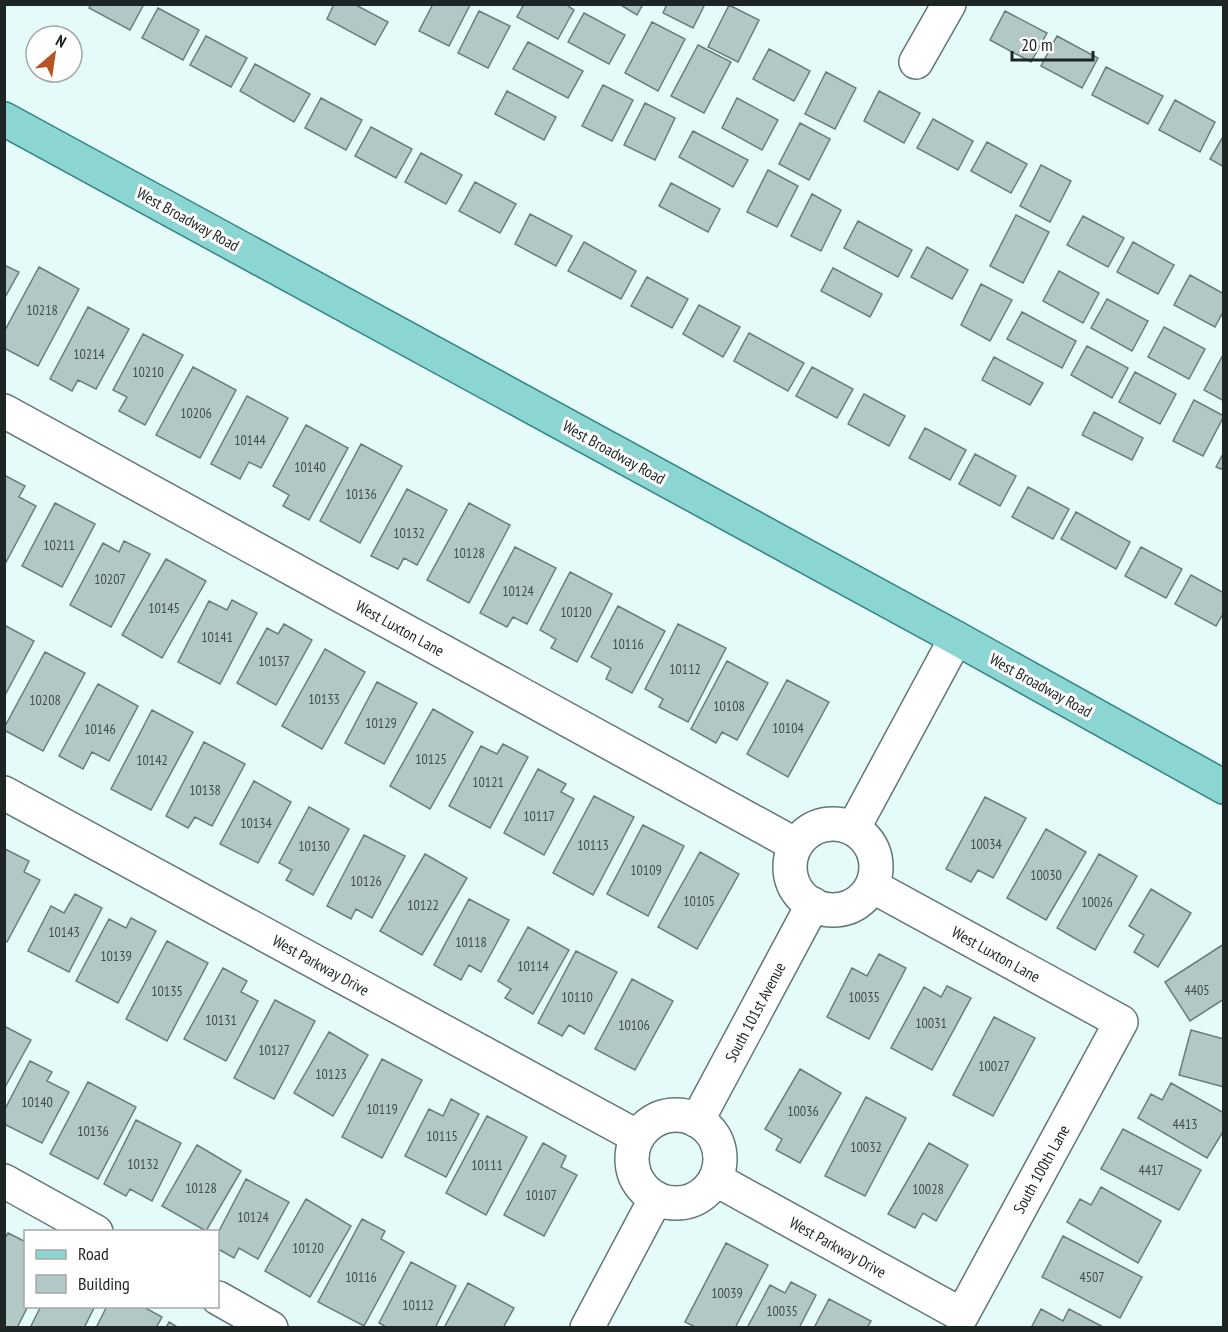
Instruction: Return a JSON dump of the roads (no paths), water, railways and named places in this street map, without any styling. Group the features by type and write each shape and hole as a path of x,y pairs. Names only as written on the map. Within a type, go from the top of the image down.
{"main road":[{"name":"West Broadway Road","path":"4,119 956,638 1224,787"}],"street":[{"path":"916,62 950,4"},
{"name":"West Luxton Lane","path":"4,411 796,845"},
{"path":"853,829 956,638"},
{"name":"West Parkway Drive","path":"4,793 638,1137"},
{"path":"832,824 853,829 864,837 874,854 876,873 872,886 863,897 846,907 826,909 813,904 804,898 792,878 790,867 796,845 803,837 821,825 832,824"},
{"name":"West Luxton Lane","path":"872,886 1121,1022"},
{"name":"South 101st Avenue","path":"697,1121 813,904"},
{"name":"South 100th Lane","path":"962,1315 1121,1022"},
{"path":"669,1115 682,1115 697,1121 706,1127 715,1138 720,1165 715,1179 707,1190 681,1203 666,1202 656,1198 642,1188 635,1175 632,1162 633,1149 638,1137 646,1126 669,1115"},
{"name":"West Parkway Drive","path":"715,1179 962,1315"},
{"path":"4,1181 92,1230"},
{"path":"587,1328 656,1198"},
{"path":"219,1299 271,1328"}]}
